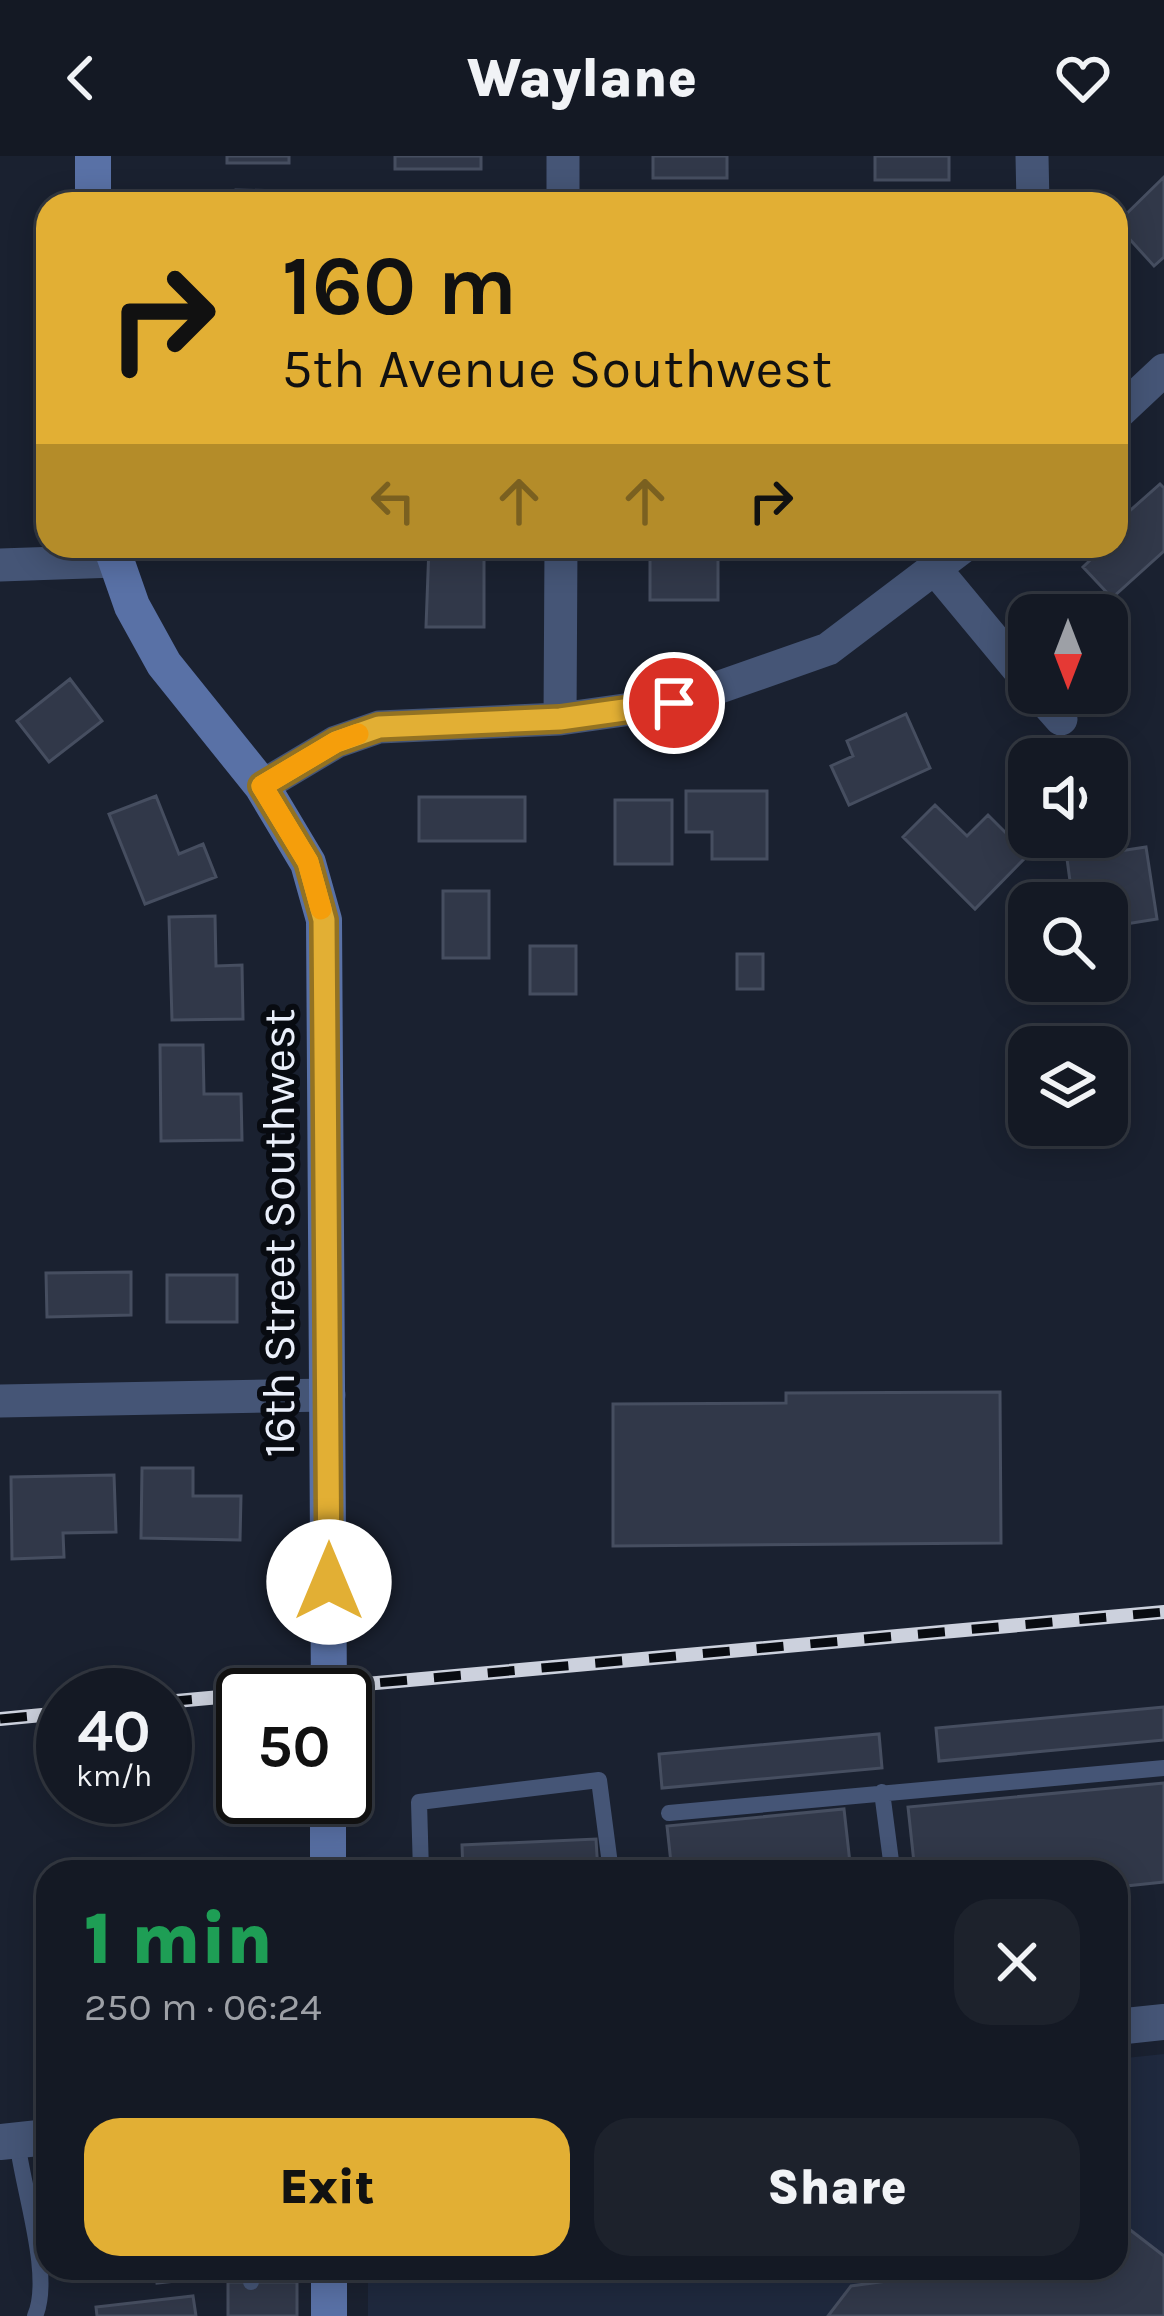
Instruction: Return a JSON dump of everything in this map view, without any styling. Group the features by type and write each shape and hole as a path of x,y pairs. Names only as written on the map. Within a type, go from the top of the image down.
{"main road":[{"path":"93,156 93,192"},
{"name":"16th Street Southwest","path":"116,558 132,606 164,664 262,786 308,862 324,920 328,1668"},
{"path":"328,1824 328,1860"},
{"path":"329,2280 329,2316"}],"street":[{"path":"562,192 563,156"},
{"path":"1032,156 1033,192"},
{"path":"1128,404 1164,370"},
{"path":"0,566 70,558"},
{"path":"560,719 561,558"},
{"path":"262,786 336,742 379,727 560,719 674,703 829,649 950,558"},
{"path":"936,570 1008,657"},
{"path":"1056,714 1060,719"},
{"path":"0,1401 329,1395"},
{"path":"1128,2026 1164,2022"}],"lane":[{"path":"669,1813 1164,1768"},
{"path":"421,1860 419,1802 599,1780 609,1860"},
{"path":"882,1792 891,1860"},
{"path":"22,2140 36,2215"},
{"path":"35,2316 42,2301 42,2280"}],"shaded area":[{"path":"1164,2054 1164,2316 368,2316 368,2280 1128,2280 1128,2058"}],"building":[{"path":"227,156 289,156 289,163 227,163"},
{"path":"395,156 481,156 481,169 395,169"},
{"path":"653,156 727,156 727,178 653,178"},
{"path":"875,156 949,156 949,180 875,180"},
{"path":"1164,177 1164,257 1154,266 1128,237 1128,212"},
{"path":"1160,484 1164,488 1164,551 1116,594 1108,594 1083,567 1092,558 1128,558 1128,512"},
{"path":"429,558 484,558 484,627 426,627"},
{"path":"650,558 718,558 718,600 650,600"},
{"path":"70,679 102,721 49,762 17,721"},
{"path":"906,714 930,768 849,805 831,766 853,756 847,741"},
{"path":"686,791 767,791 767,859 712,859 712,832 686,832"},
{"path":"156,796 179,854 203,844 216,877 145,904 109,814"},
{"path":"419,797 525,797 525,841 419,841"},
{"path":"615,800 672,800 672,864 615,864"},
{"path":"935,805 967,836 988,815 1008,835 1008,858 1025,858 975,909 903,837"},
{"path":"1146,847 1157,919 1128,924 1128,882 1070,882 1067,859 1128,858 1128,850"},
{"path":"443,891 489,891 489,958 443,958"},
{"path":"215,916 216,966 242,965 243,1019 172,1020 169,917"},
{"path":"530,946 576,946 576,994 530,994"},
{"path":"737,954 763,954 763,989 737,989"},
{"path":"160,1045 203,1045 204,1094 241,1094 242,1140 161,1141"},
{"path":"131,1272 131,1315 47,1317 46,1273"},
{"path":"167,1275 237,1275 237,1322 167,1322"},
{"path":"1000,1392 1001,1543 613,1546 613,1404 786,1403 786,1393"},
{"path":"142,1468 193,1468 193,1496 241,1496 240,1540 141,1538"},
{"path":"114,1475 116,1532 63,1533 64,1557 12,1559 11,1477"},
{"path":"1164,1707 1164,1740 939,1761 936,1728"},
{"path":"879,1734 882,1768 662,1788 659,1754"},
{"path":"1164,1783 1164,1882 1128,1886 1128,1860 914,1860 908,1807"},
{"path":"844,1809 850,1860 671,1860 667,1826"},
{"path":"596,1839 597,1860 463,1860 462,1845"},
{"path":"1128,2228 1164,2256 1164,2316 828,2316 851,2286 894,2280 1128,2280"},
{"path":"228,2282 297,2282 297,2316 228,2316"},
{"path":"193,2296 196,2316 97,2316 96,2307"}],"railway":[{"path":"192,1700 1164,1612"},
{"path":"0,1719 36,1716"}],"slow traffic":[{"path":"321,909 308,862 262,786 358,734"}],"route":[{"path":"329,1582 324,920 308,862 262,786 336,742 379,727 560,719 674,703"}]}
